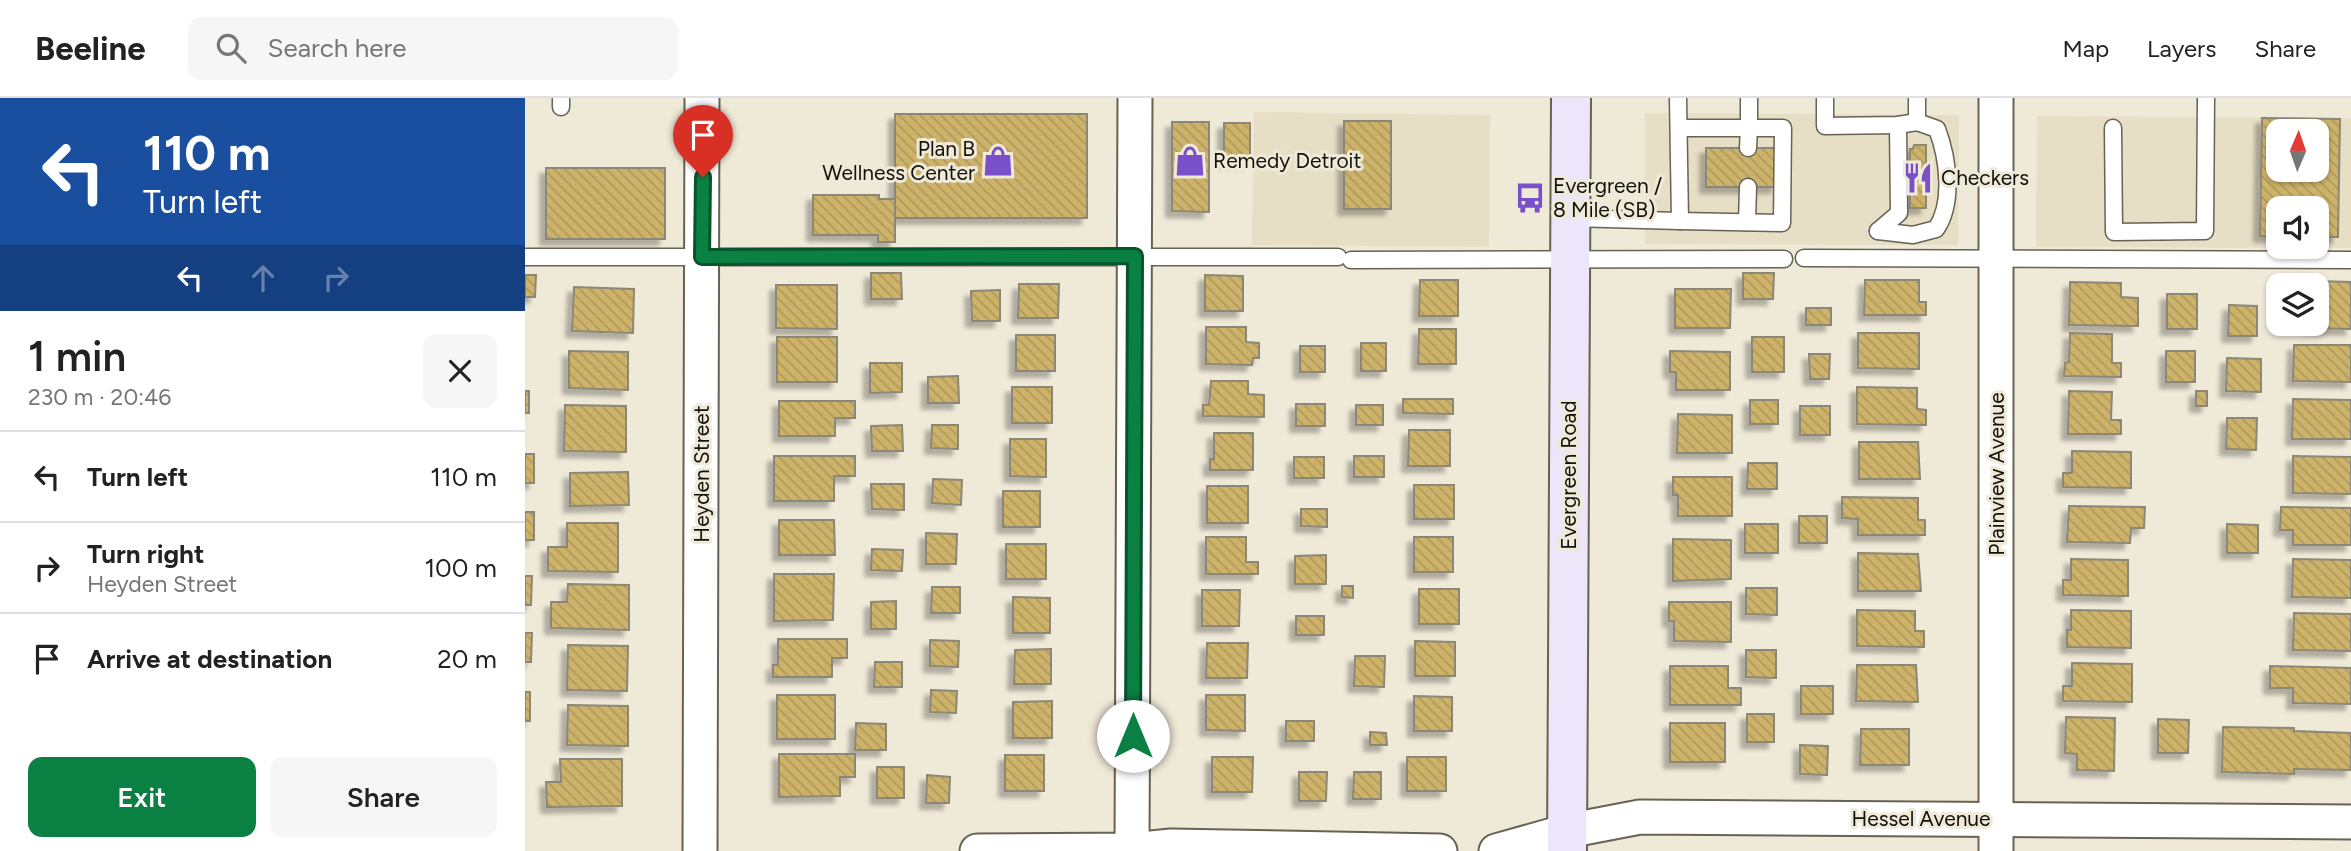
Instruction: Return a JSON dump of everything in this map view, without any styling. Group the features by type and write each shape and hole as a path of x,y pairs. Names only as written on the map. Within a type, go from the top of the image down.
{"street":[{"name":"Heyden Street","path":"700,851 702,98"},
{"path":"1132,851 1135,98"},
{"name":"Evergreen Road","path":"1567,841 1571,98"},
{"name":"Plainview Avenue","path":"1996,98 1996,835"},
{"name":"Hessel Avenue","path":"1496,851 1567,841 1640,817 1996,835 2351,822"},
{"path":"977,851 1132,851 1171,846 1440,851"}],"lane":[{"path":"1678,98 1680,221"},
{"path":"1748,148 1749,98"},
{"path":"1825,98 1825,126 1898,125 1917,122 1937,129 1944,148 1947,194 1944,218 1936,229 1913,235 1878,231 1899,213 1898,125"},
{"path":"1917,98 1917,122"},
{"path":"2113,128 2114,232 2205,231 2206,98"},
{"path":"1570,218 1782,223 1783,128 1679,128"},
{"path":"1747,222 1748,187"},
{"path":"525,257 1784,259"},
{"path":"1804,258 2351,260"}],"shaded area":[{"path":"1254,112 1490,115 1489,247 1252,245"},
{"path":"1645,113 1959,115 1958,245 1645,244"},
{"path":"2037,116 2351,118 2351,248 2329,248 2329,196 2266,196 2266,248 2036,247"}],"building":[{"path":"895,114 1087,114 1087,218 895,218"},
{"path":"2262,118 2340,119 2338,237 2329,237 2329,196 2266,196 2266,236 2260,236"},
{"path":"1344,121 1391,121 1391,209 1344,209"},
{"path":"1172,122 1209,122 1209,212 1172,211"},
{"path":"1224,123 1250,123 1250,162 1224,162"},
{"name":"Checkers","path":"1914,145 1926,145 1926,208 1910,208 1910,149 1913,149"},
{"path":"1706,148 1777,148 1777,187 1706,187"},
{"path":"546,168 665,168 665,239 546,239"},
{"path":"813,195 879,195 879,199 895,199 895,242 878,242 878,235 813,235"},
{"path":"871,273 901,273 902,299 871,299"},
{"path":"1743,273 1774,273 1773,299 1743,299"},
{"path":"525,275 536,275 535,297 525,297"},
{"path":"1205,275 1243,276 1243,311 1205,311"},
{"path":"1420,280 1458,280 1458,316 1419,316"},
{"path":"1865,280 1919,280 1919,302 1926,302 1926,315 1864,315"},
{"path":"2329,281 2351,282 2351,329 2329,328"},
{"path":"2070,282 2121,283 2121,297 2138,298 2138,326 2069,325"},
{"path":"1019,284 1059,284 1058,318 1018,318"},
{"path":"776,285 837,285 837,329 776,328"},
{"path":"574,287 634,289 633,333 572,331"},
{"path":"1675,289 1731,289 1730,328 1675,328"},
{"path":"1000,290 1000,321 972,321 971,291"},
{"path":"2167,294 2197,294 2197,329 2167,329"},
{"path":"2229,305 2257,306 2257,336 2228,336"},
{"path":"1806,308 1831,308 1831,325 1806,325"},
{"path":"1206,327 1246,327 1246,342 1259,343 1259,358 1253,358 1252,365 1206,364"},
{"path":"1419,329 1456,329 1456,364 1418,364"},
{"path":"1858,333 1919,333 1919,369 1858,368"},
{"path":"2070,333 2112,334 2112,363 2121,363 2121,377 2064,376 2065,363 2069,362"},
{"path":"1016,335 1055,335 1055,371 1016,371"},
{"path":"777,337 837,337 837,382 777,382"},
{"path":"1752,337 1784,337 1784,372 1752,372"},
{"path":"1361,343 1386,343 1386,371 1361,371"},
{"path":"2294,345 2351,345 2351,382 2293,381"},
{"path":"1300,346 1325,346 1325,372 1300,372"},
{"path":"569,351 628,352 628,390 569,388"},
{"path":"1670,351 1730,352 1730,390 1676,390 1676,372 1670,372"},
{"path":"2166,351 2195,351 2195,382 2166,382"},
{"path":"1809,354 1830,354 1829,379 1810,379"},
{"path":"2227,358 2261,359 2261,392 2226,391"},
{"path":"870,363 902,363 902,392 870,393"},
{"path":"958,376 959,403 928,403 928,377"},
{"path":"1211,381 1248,381 1248,394 1264,395 1264,417 1203,416 1203,405 1209,405"},
{"path":"1012,387 1052,387 1052,423 1012,423"},
{"path":"1857,387 1917,388 1917,409 1926,410 1926,425 1857,424"},
{"path":"525,391 529,391 529,413 525,413"},
{"path":"2069,391 2112,392 2111,420 2121,420 2121,434 2068,434"},
{"path":"2196,391 2207,391 2207,406 2196,406"},
{"path":"1403,399 1453,399 1453,414 1403,413"},
{"path":"2293,399 2351,400 2351,439 2292,439"},
{"path":"1750,400 1778,400 1778,424 1750,424"},
{"path":"779,401 855,401 855,418 835,418 835,436 779,436"},
{"path":"1296,404 1325,404 1325,426 1296,426"},
{"path":"565,405 626,406 626,452 564,451"},
{"path":"1356,405 1383,405 1383,425 1356,425"},
{"path":"1800,406 1830,406 1830,435 1800,435"},
{"path":"1678,414 1732,415 1732,453 1677,453"},
{"path":"2227,418 2257,418 2256,450 2226,449"},
{"path":"902,425 903,451 872,451 871,426"},
{"path":"932,425 958,425 958,449 931,448"},
{"path":"1409,430 1450,430 1450,466 1408,466"},
{"path":"1214,433 1253,433 1253,470 1210,470 1210,459 1214,459"},
{"path":"1010,439 1046,439 1046,477 1010,476"},
{"path":"1859,442 1918,442 1920,479 1859,479"},
{"path":"2072,451 2131,452 2131,488 2063,487 2063,473 2072,473"},
{"path":"525,454 534,454 534,483 525,483"},
{"path":"774,456 855,456 855,476 834,476 834,501 774,501"},
{"path":"1354,456 1384,456 1384,477 1354,477"},
{"path":"2293,456 2351,457 2351,494 2293,493"},
{"path":"1294,457 1324,457 1324,478 1294,478"},
{"path":"1748,463 1777,463 1777,489 1747,489"},
{"path":"628,472 629,505 570,506 570,473"},
{"path":"1673,477 1732,477 1732,516 1678,516 1678,495 1673,495"},
{"path":"933,479 962,480 961,505 932,503"},
{"path":"871,484 904,484 904,510 872,509"},
{"path":"1414,485 1454,485 1454,519 1414,519"},
{"path":"1207,486 1248,486 1248,523 1207,523"},
{"path":"1003,491 1040,491 1040,527 1003,527"},
{"path":"1842,497 1918,498 1918,520 1925,520 1925,535 1858,535 1858,519 1842,518"},
{"path":"2069,506 2145,507 2144,528 2131,528 2130,543 2067,542"},
{"path":"2281,507 2351,508 2351,545 2293,545 2293,530 2280,530"},
{"path":"1301,509 1327,509 1327,527 1301,526"},
{"path":"525,512 534,512 534,540 525,540"},
{"path":"1799,516 1827,516 1827,543 1799,543"},
{"path":"779,520 834,520 835,555 779,555"},
{"path":"567,523 618,523 618,572 548,571 548,547 567,547"},
{"path":"1745,524 1778,524 1778,553 1745,553"},
{"path":"2227,524 2258,525 2258,553 2227,553"},
{"path":"926,533 957,534 956,564 926,564"},
{"path":"1206,537 1246,537 1246,562 1258,562 1258,574 1206,574"},
{"path":"1414,537 1453,537 1453,572 1414,572"},
{"path":"1673,539 1731,540 1731,579 1673,581"},
{"path":"1006,544 1046,544 1046,579 1006,579"},
{"path":"872,549 903,550 902,571 871,570"},
{"path":"1858,553 1918,554 1921,591 1858,591"},
{"path":"1326,555 1326,584 1295,584 1295,556"},
{"path":"2071,559 2128,560 2128,596 2063,595 2063,580 2071,580"},
{"path":"2293,559 2351,560 2351,598 2292,597"},
{"path":"774,574 834,574 833,620 774,621"},
{"path":"525,576 532,576 531,605 525,605"},
{"path":"568,584 629,585 629,630 551,628 551,602 567,602"},
{"path":"1342,586 1353,586 1353,598 1342,597"},
{"path":"932,587 960,587 960,613 931,613"},
{"path":"1746,588 1777,588 1777,615 1746,614"},
{"path":"1419,589 1459,589 1459,624 1419,624"},
{"path":"1202,590 1240,590 1239,626 1202,626"},
{"path":"1013,597 1050,598 1050,633 1013,633"},
{"path":"896,601 896,629 871,629 871,602"},
{"path":"1669,602 1731,602 1731,642 1674,641 1674,621 1669,621"},
{"path":"1857,610 1915,611 1915,631 1924,631 1924,647 1857,646"},
{"path":"2071,610 2131,611 2131,648 2067,647 2067,630 2071,630"},
{"path":"2294,613 2351,614 2351,651 2293,650"},
{"path":"1296,616 1324,616 1324,635 1296,635"},
{"path":"525,633 532,633 531,662 525,662"},
{"path":"778,639 847,639 847,658 832,658 832,677 773,677 773,665 778,665"},
{"path":"930,640 959,641 958,667 930,666"},
{"path":"1415,641 1455,642 1455,676 1415,676"},
{"path":"1207,643 1248,643 1247,678 1206,678"},
{"path":"568,645 628,646 627,691 567,690"},
{"path":"1051,649 1051,684 1014,684 1015,650"},
{"path":"1746,650 1776,650 1776,678 1746,677"},
{"path":"1355,656 1385,656 1384,687 1354,686"},
{"path":"875,662 902,662 902,687 874,687"},
{"path":"2072,663 2132,664 2132,702 2063,701 2063,686 2072,686"},
{"path":"1857,665 1916,665 1918,702 1856,701"},
{"path":"1670,666 1728,666 1728,688 1741,688 1741,705 1670,705"},
{"path":"2270,666 2351,668 2351,704 2293,703 2293,688 2270,688"},
{"path":"1801,686 1833,686 1833,714 1801,714"},
{"path":"931,690 957,691 956,713 930,712"},
{"path":"525,692 530,692 530,721 525,721"},
{"path":"777,695 835,695 835,739 777,739"},
{"path":"1206,695 1245,695 1245,731 1206,730"},
{"path":"1414,696 1452,697 1452,731 1414,731"},
{"path":"1052,701 1052,738 1013,738 1013,702"},
{"path":"568,705 628,706 628,746 567,745"},
{"path":"1747,714 1774,714 1774,742 1747,742"},
{"path":"2066,717 2115,718 2114,771 2077,770 2077,754 2065,753"},
{"path":"2158,719 2189,720 2188,753 2158,753"},
{"path":"1286,721 1314,721 1314,741 1286,741"},
{"path":"856,723 886,724 886,750 855,750"},
{"path":"1670,723 1725,723 1725,762 1670,762"},
{"path":"2223,727 2294,728 2294,731 2351,733 2351,770 2294,769 2294,774 2222,772"},
{"path":"1861,729 1909,729 1909,765 1860,765"},
{"path":"1370,732 1386,733 1387,745 1370,745"},
{"path":"1800,745 1828,746 1827,775 1800,774"},
{"path":"779,754 855,754 855,777 840,777 840,796 779,797"},
{"path":"1005,755 1044,755 1044,791 1005,791"},
{"path":"1212,757 1253,757 1252,792 1212,792"},
{"path":"1407,757 1446,757 1446,791 1407,791"},
{"path":"560,759 622,759 622,806 547,807 546,782 561,782"},
{"path":"877,767 904,767 904,798 877,798"},
{"path":"1299,772 1327,772 1326,801 1299,801"},
{"path":"1354,772 1381,772 1381,799 1353,799"},
{"path":"927,775 950,777 949,803 926,803"}],"place":[{"name":"Plan B Wellness Center","path":"998,161"},
{"name":"Remedy Detroit","path":"1190,161"},
{"name":"Checkers","path":"1918,178"},
{"name":"Evergreen / 8 Mile (SB)","path":"1530,198"}],"route":[{"path":"703,177 702,257 1135,256 1133,736"}]}
